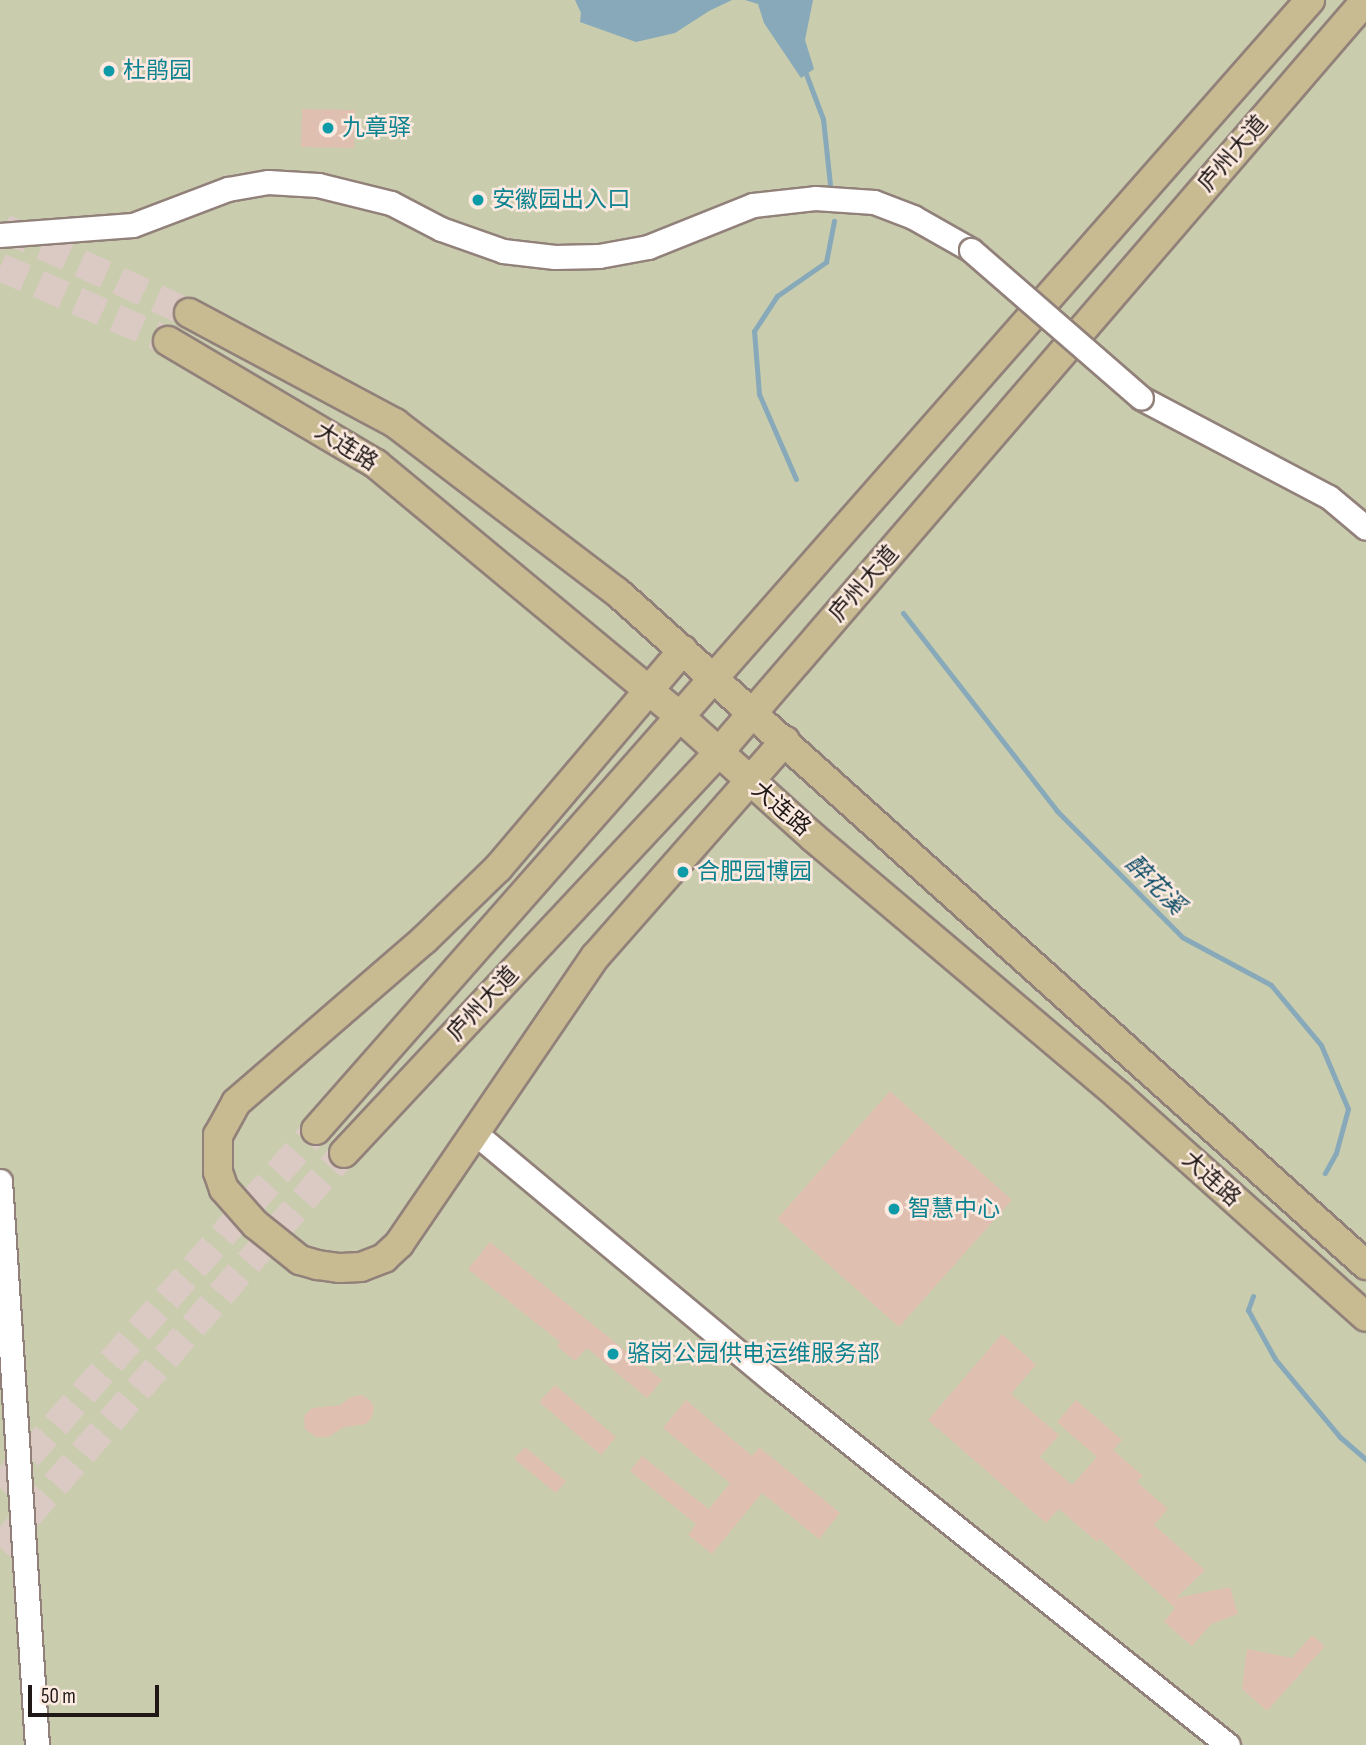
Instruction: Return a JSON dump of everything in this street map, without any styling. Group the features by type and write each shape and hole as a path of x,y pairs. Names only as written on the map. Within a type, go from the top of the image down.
{"main road":[{"name":"庐州大道","path":"316,1130 680,716 716,679 1310,0"},
{"name":"庐州大道","path":"344,1153 719,752 1366,0"},
{"name":"大连路","path":"189,313 395,423 617,592 1366,1265"},
{"name":"大连路","path":"168,341 376,464 680,716 748,781 1119,1096 1366,1317"},
{"path":"682,650 498,868 425,939 236,1104 218,1135 218,1171 224,1189 254,1224 300,1260 340,1269 361,1266 384,1258 399,1244 595,957 785,741"}],"street":[{"path":"0,235 133,225 228,189 268,182 318,186 391,203 441,229 503,251 555,257 599,256 648,247 753,205 815,198 874,202 913,218 971,250 1141,398 1329,497 1366,528"},
{"path":"475,1133 774,1382 1228,1745"},
{"path":"0,1181 37,1745"}],"green space":[{"name":"合肥园博园","path":"0,0 1366,0 1366,1745 0,1745"}],"water":[{"path":"575,0 732,0 675,33 636,42 580,22 581,13"},
{"path":"745,0 813,0 805,40 814,69 801,78 764,23 758,4"}],"building":[{"name":"九章驿","path":"302,109 355,110 354,148 301,147"},
{"name":"智慧中心","path":"890,1091 1012,1200 899,1327 777,1219"},
{"path":"490,1242 662,1380 647,1398 587,1348 575,1361 557,1346 560,1342 468,1269"},
{"path":"1002,1334 1036,1365 1011,1394 1059,1435 1040,1457 1072,1485 1097,1457 1057,1422 1076,1400 1122,1440 1113,1450 1143,1476 1137,1482 1168,1509 1154,1525 1205,1570 1176,1598 1230,1587 1238,1614 1211,1624 1192,1646 1164,1622 1175,1608 1100,1539 1097,1542 1059,1509 1046,1523 928,1420"},
{"path":"555,1385 616,1437 601,1455 539,1402"},
{"path":"362,1395 370,1400 374,1407 372,1417 366,1424 344,1427 328,1437 316,1437 305,1429 304,1416 312,1408 340,1405 351,1397"},
{"path":"686,1400 752,1456 759,1447 840,1513 819,1539 762,1493 712,1554 688,1535 696,1524 630,1471 642,1456 709,1509 730,1483 663,1428"},
{"path":"525,1447 566,1481 556,1493 514,1459"},
{"path":"1312,1635 1325,1646 1267,1711 1242,1689 1247,1649 1292,1658"}],"waterway":[{"path":"806,74 823,119 830,185"},
{"name":"醉花溪","path":"796,479 759,394 754,331 777,296 826,262 834,221"},
{"name":"醉花溪","path":"903,613 1057,811 1182,937 1271,985 1321,1045 1348,1109 1336,1153 1325,1173"},
{"name":"醉花溪","path":"1253,1296 1248,1310 1275,1359 1340,1437 1366,1460"}],"tunnel":[{"path":"4,228 189,313"},
{"path":"0,267 168,341"},
{"path":"0,1488 316,1130"},
{"path":"0,1548 344,1153"}],"place":[{"name":"杜鹃园","path":"109,71"},
{"name":"九章驿","path":"328,128"},
{"name":"安徽园出入口","path":"478,200"},
{"name":"合肥园博园","path":"683,872"},
{"name":"智慧中心","path":"894,1209"},
{"name":"骆岗公园供电运维服务部","path":"613,1354"}]}
